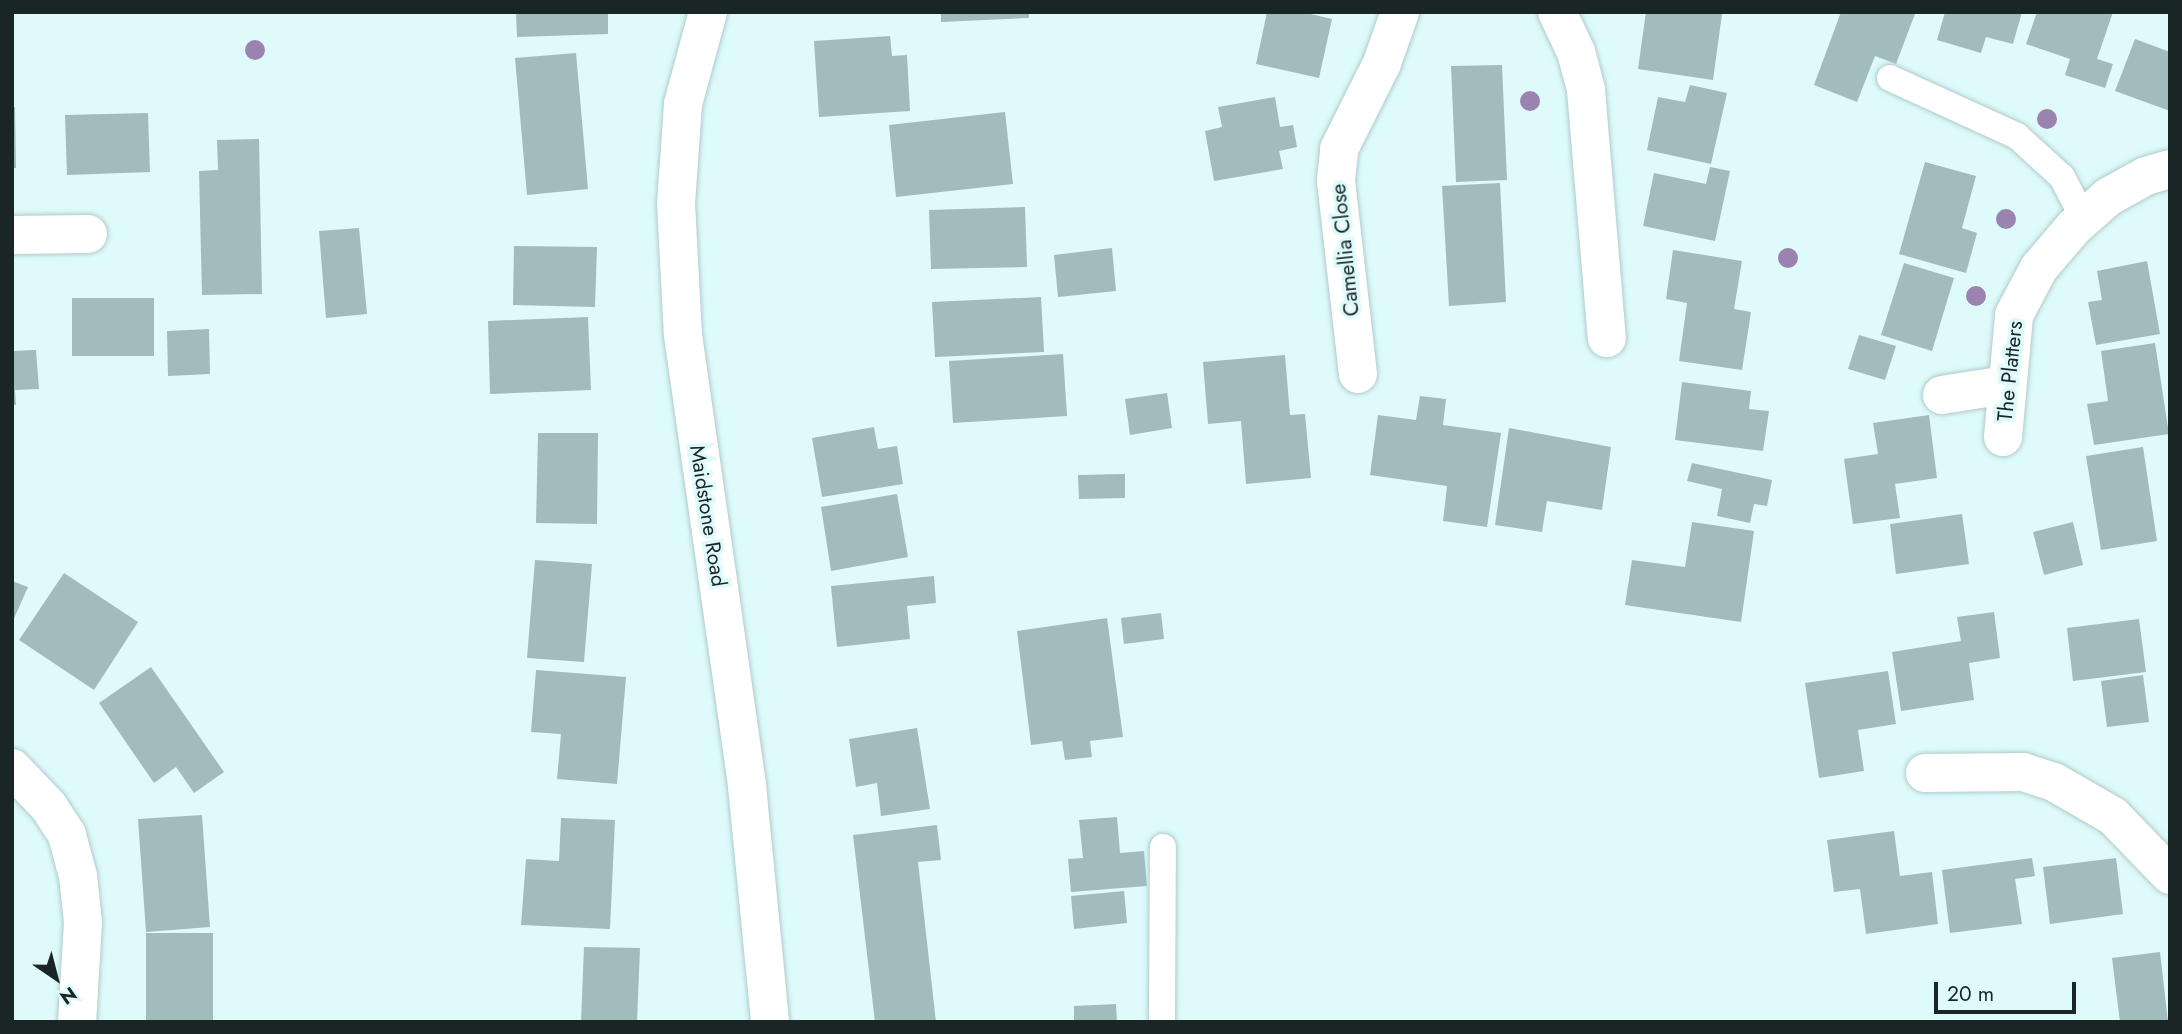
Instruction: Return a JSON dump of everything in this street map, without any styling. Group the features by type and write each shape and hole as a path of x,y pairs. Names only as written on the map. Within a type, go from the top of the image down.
{"street":[{"name":"Maidstone Road","path":"708,12 683,104 676,203 683,335 747,786 770,1022"},
{"name":"Camellia Close","path":"1358,374 1336,180 1339,149 1382,63 1400,12"},
{"path":"1557,12 1577,52 1586,90 1607,338"},
{"name":"The Platters","path":"2003,437 2005,385 2014,315 2039,268 2108,197 2146,176 2170,169"},
{"path":"12,235 88,234"},
{"path":"1942,395 2005,385"},
{"path":"12,768 49,807 67,835 75,866 83,922 77,1022"},
{"path":"1925,773 2023,772 2054,782 2113,816 2170,875"}],"lane":[{"path":"1890,78 2017,136 2062,177 2084,219"},
{"path":"1162,1022 1163,847"}],"building":[{"path":"516,12 608,12 608,34 517,37"},
{"path":"941,12 1029,12 1029,18 941,22"},
{"path":"1267,12 1302,12 1332,19 1319,78 1256,64"},
{"path":"1646,12 1722,14 1713,80 1638,69"},
{"path":"1841,12 1915,14 1896,64 1875,56 1857,102 1814,85"},
{"path":"1945,12 2022,12 2013,44 1986,37 1981,53 1937,40"},
{"path":"2037,12 2113,12 2097,59 2113,64 2105,88 2065,75 2070,59 2026,44"},
{"path":"890,36 892,56 907,55 910,111 819,117 814,41"},
{"path":"2135,39 2170,52 2170,111 2115,91"},
{"path":"576,53 588,189 527,195 515,58"},
{"path":"1502,65 1507,180 1456,182 1451,66"},
{"path":"1690,85 1727,93 1711,164 1647,150 1658,97 1685,102"},
{"path":"1275,97 1280,127 1293,125 1297,147 1279,151 1283,169 1214,181 1205,131 1222,127 1218,107"},
{"path":"12,107 15,107 16,168 12,168"},
{"path":"1005,112 1013,184 896,197 889,125"},
{"path":"148,113 150,172 67,175 65,115"},
{"path":"259,139 262,294 202,295 199,171 218,170 217,140"},
{"path":"1925,162 1976,176 1962,228 1977,233 1966,273 1899,254"},
{"path":"1710,167 1730,171 1715,241 1643,226 1654,173 1706,184"},
{"path":"1500,183 1506,302 1449,306 1442,186"},
{"path":"1025,207 1027,267 931,269 929,210"},
{"path":"359,228 367,314 326,318 319,231"},
{"path":"514,246 597,247 595,307 513,305"},
{"path":"1112,248 1116,291 1058,297 1054,255"},
{"path":"1673,250 1742,261 1734,309 1751,312 1742,370 1679,361 1687,303 1666,299"},
{"path":"2147,261 2160,334 2096,345 2088,302 2102,300 2097,271"},
{"path":"1904,263 1954,278 1932,351 1881,335"},
{"path":"1041,297 1044,352 935,357 932,302"},
{"path":"72,298 154,298 154,356 72,356"},
{"path":"588,317 591,390 490,394 488,321"},
{"path":"209,329 210,374 168,376 167,331"},
{"path":"1859,335 1896,346 1885,380 1848,369"},
{"path":"2155,343 2169,434 2094,445 2087,404 2108,401 2101,351"},
{"path":"36,350 39,389 15,390 16,405 12,405 12,351"},
{"path":"1063,354 1067,416 953,423 949,361"},
{"path":"1285,355 1290,415 1305,414 1311,478 1246,484 1241,421 1208,424 1203,362"},
{"path":"1682,382 1751,391 1749,409 1769,411 1763,451 1675,440"},
{"path":"1167,393 1172,428 1130,435 1125,399"},
{"path":"1420,396 1446,399 1443,425 1501,433 1487,527 1443,521 1447,486 1370,475 1378,415 1416,420"},
{"path":"1929,415 1937,478 1895,484 1900,518 1853,524 1844,459 1878,454 1873,423"},
{"path":"874,427 878,449 897,446 903,484 822,497 812,438"},
{"path":"1509,428 1611,447 1602,510 1547,501 1542,532 1495,525"},
{"path":"538,433 598,433 597,524 536,523"},
{"path":"2143,447 2157,541 2101,550 2086,456"},
{"path":"1692,463 1772,480 1767,506 1754,504 1750,523 1717,516 1722,489 1687,481"},
{"path":"1125,474 1125,498 1079,499 1078,475"},
{"path":"897,494 908,557 831,571 821,507"},
{"path":"1962,514 1969,564 1896,574 1890,524"},
{"path":"1692,522 1754,531 1741,622 1625,605 1632,560 1685,567"},
{"path":"2073,522 2083,565 2044,575 2033,532"},
{"path":"535,560 592,564 584,662 527,658"},
{"path":"64,573 138,622 94,690 19,640"},
{"path":"934,576 936,603 907,606 910,639 837,647 831,586"},
{"path":"12,581 28,587 12,623"},
{"path":"1994,612 2000,658 1969,663 1974,700 1901,711 1892,652 1961,641 1957,617"},
{"path":"1161,613 1164,639 1124,644 1121,618"},
{"path":"1107,618 1123,737 1090,741 1092,757 1065,760 1062,741 1031,745 1017,631"},
{"path":"2139,619 2146,672 2073,681 2067,628"},
{"path":"151,667 224,772 194,793 176,767 154,783 99,703"},
{"path":"536,670 626,677 617,784 557,779 561,734 531,732"},
{"path":"1888,671 1896,724 1858,730 1864,771 1819,778 1805,683"},
{"path":"2143,675 2149,722 2107,727 2101,681"},
{"path":"917,728 930,809 881,816 877,783 856,787 849,739"},
{"path":"202,815 210,927 146,932 138,819"},
{"path":"1117,817 1120,853 1144,851 1147,886 1071,892 1068,859 1083,858 1079,820"},
{"path":"561,818 615,820 610,929 521,925 526,859 559,861"},
{"path":"937,825 941,860 918,862 936,1022 875,1022 853,835"},
{"path":"1894,831 1900,876 1932,872 1938,924 1866,934 1860,889 1834,892 1827,840"},
{"path":"2032,858 2035,876 2015,879 2022,924 1950,933 1942,870"},
{"path":"2116,858 2123,914 2050,924 2043,867"},
{"path":"1124,891 1127,923 1074,929 1071,896"},
{"path":"146,933 213,933 213,1022 146,1022"},
{"path":"584,947 640,948 637,1022 581,1022"},
{"path":"2160,952 2168,1022 2120,1022 2112,958"},
{"path":"1116,1004 1117,1022 1074,1022 1074,1006"}]}
